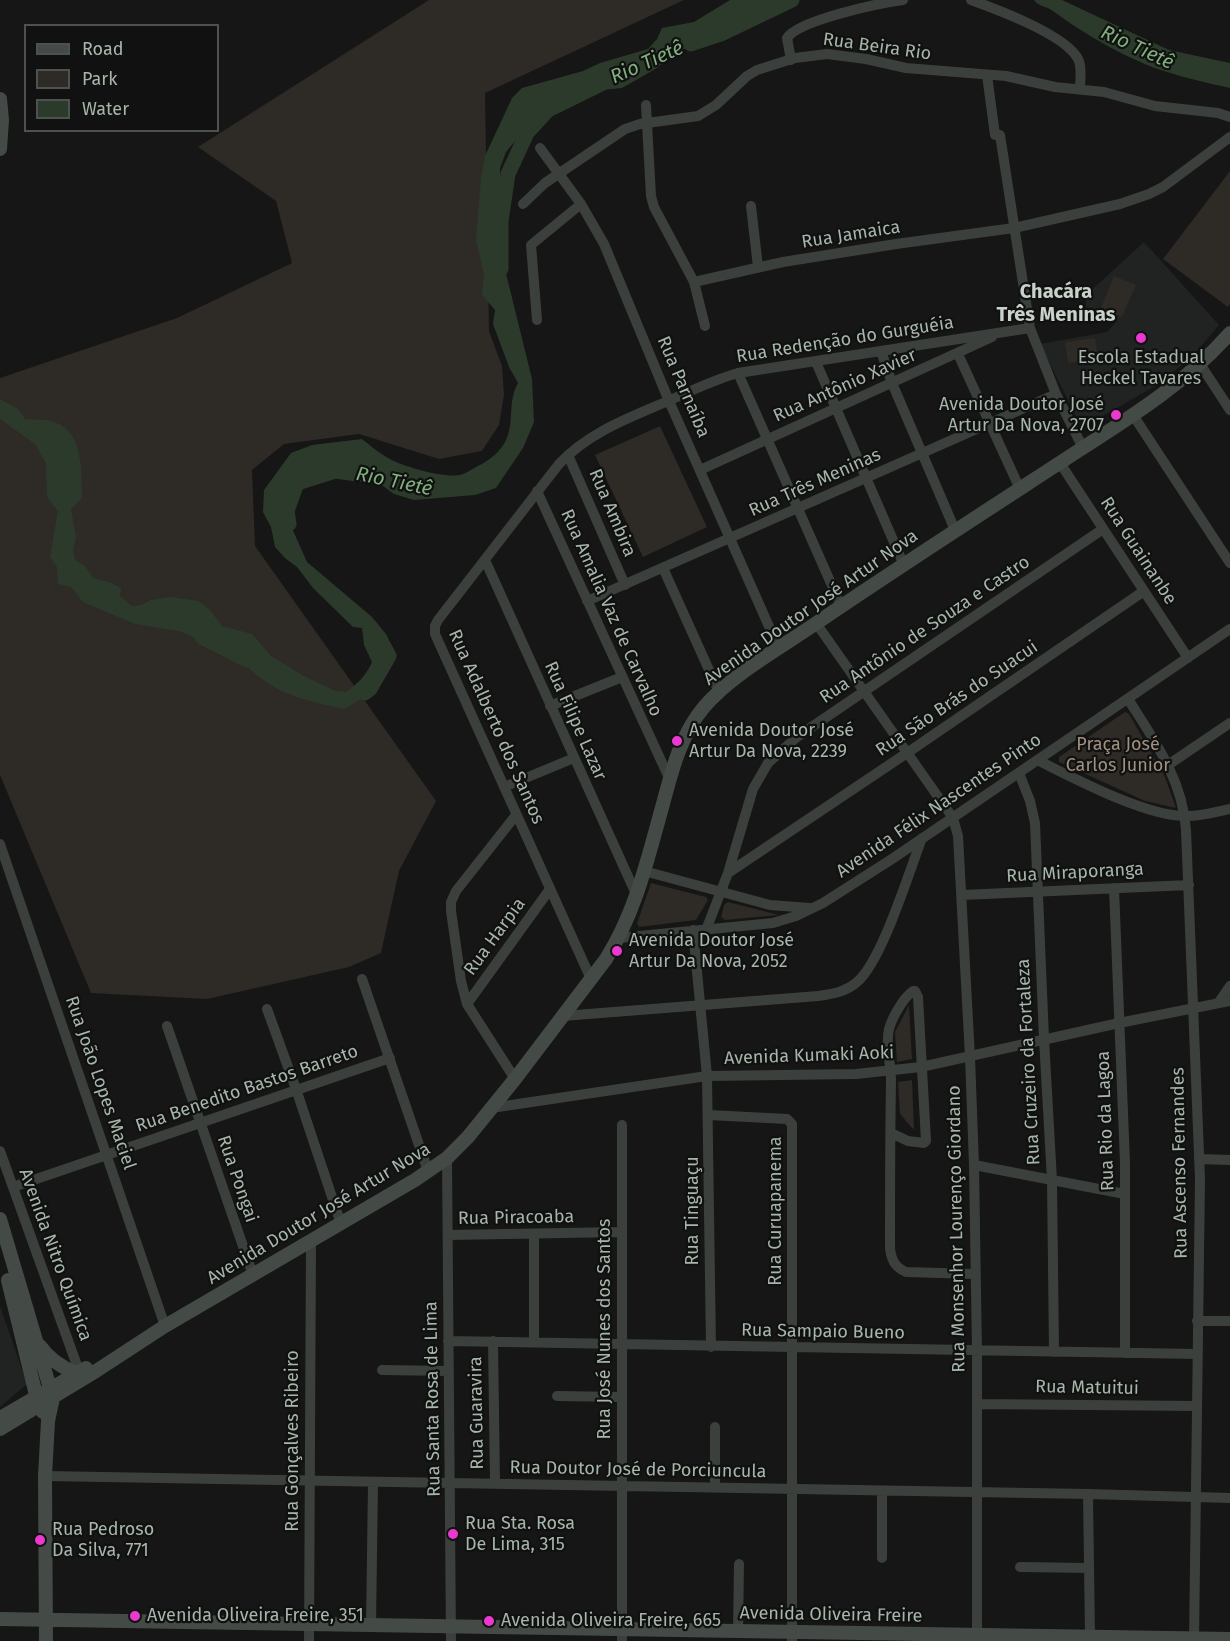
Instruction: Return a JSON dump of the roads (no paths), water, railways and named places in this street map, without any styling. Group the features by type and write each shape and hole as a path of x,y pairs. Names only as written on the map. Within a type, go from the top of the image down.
{"main road":[{"path":"0,99 2,120 0,148"},
{"name":"Avenida Doutor José Artur Nova","path":"0,1429 51,1393 311,1242 447,1158 468,1137 515,1079 591,980 619,938 644,871 670,780 689,729 705,705 778,649 903,563 1134,415 1200,364 1230,333"},
{"path":"0,1219 51,1393 45,1476 46,1641"},
{"path":"0,1251 38,1401 48,1422"},
{"path":"36,1341 45,1354 57,1364 77,1372"},
{"name":"Avenida Doutor José Artur Nova","path":"51,1393 77,1372 128,1348"},
{"path":"0,1413 26,1390 30,1368"},
{"name":"Avenida Doutor José Artur Nova","path":"0,1418 38,1401"},
{"name":"Avenida Oliveira Freire","path":"0,1619 371,1626 451,1634 721,1636 738,1631 792,1637 1230,1639"}],"street":[{"path":"791,60 787,38 790,33 799,28 867,7 903,0"},
{"path":"971,0 1030,24 1066,46 1079,61 1080,89"},
{"name":"Rua Beira Rio","path":"524,204 537,190 559,173 619,132 632,126 698,116 716,105 747,76 757,70 811,55 827,54 866,59 906,68 1006,76 1055,87 1104,92 1155,106 1218,113 1230,117"},
{"path":"987,75 1030,328 1056,394 1083,448"},
{"path":"646,105 650,187 654,207 694,282 705,326"},
{"name":"Rua Jamaica","path":"694,282 758,267 1014,228 1120,204 1149,194 1182,175 1230,137"},
{"name":"Rua Parnaíba","path":"540,148 581,204 609,253 669,401 778,649"},
{"path":"537,320 531,245 581,204"},
{"path":"750,206 758,267"},
{"name":"Rua Redenção do Gurguéia","path":"669,401 738,373 1030,328"},
{"name":"Rua Antônio Xavier","path":"700,470 1003,332"},
{"path":"882,351 892,383 955,530"},
{"path":"958,354 1020,489"},
{"path":"816,362 903,563"},
{"path":"1200,364 1230,410"},
{"path":"738,373 841,606"},
{"name":"Rua Três Meninas","path":"587,601 1056,394"},
{"name":"Rua Adalberto dos Santos","path":"591,980 434,629 438,620 568,454 603,430 669,401"},
{"path":"1134,415 1230,563"},
{"name":"Rua Ambira","path":"568,454 625,585"},
{"name":"Rua Guainanbe","path":"1060,463 1188,658"},
{"name":"Rua Amalia Vaz de Carvalho","path":"537,491 670,780"},
{"name":"Rua Antônio de Souza e Castro","path":"706,930 728,873 753,789 768,763 796,737 1103,529"},
{"name":"Rua Filipe Lazar","path":"485,560 636,894"},
{"path":"663,568 719,692"},
{"name":"Rua São Brás do Suacui","path":"728,873 1144,591"},
{"path":"816,623 953,818"},
{"name":"Avenida Félix Nascentes Pinto","path":"619,938 773,923 813,908 852,886 1230,629"},
{"path":"550,706 622,677"},
{"name":"Rua Ascenso Fernandes","path":"1128,699 1168,765 1181,795 1185,816 1199,1159 1194,1640"},
{"path":"1168,765 1230,723"},
{"path":"504,787 574,758"},
{"path":"1037,760 1156,812 1185,816 1208,814 1230,808"},
{"name":"Rua Cruzeiro da Fortaleza","path":"1018,773 1033,811 1052,1180 1054,1352"},
{"path":"515,1079 467,1004 461,981 451,902 456,891 516,815"},
{"name":"Rua Monsenhor Lourenço Giordano","path":"953,818 960,853 974,1165 977,1351 977,1639"},
{"path":"563,1016 818,996 834,994 850,988 859,981 874,959 922,838"},
{"name":"Rua João Lopes Maciel","path":"1,848 165,1326"},
{"path":"644,871 721,893 786,907 813,908"},
{"name":"Rua Miraporanga","path":"962,895 1189,885"},
{"name":"Rua Rio da Lagoa","path":"1114,888 1125,1194 1125,1353"},
{"name":"Rua Harpia","path":"467,1004 550,889"},
{"name":"Rua Tinguaçu","path":"693,930 709,1115 711,1347"},
{"path":"362,979 428,1171"},
{"path":"1224,1001 1230,986"},
{"path":"891,1133 908,1141 924,1143 926,1141 918,998 913,991 906,997 889,1030 891,1071 890,1249 894,1264 899,1269 915,1273 975,1274"},
{"name":"Avenida Kumaki Aoki","path":"491,1108 707,1076 856,1074 921,1067 1224,1001"},
{"path":"267,1009 341,1224"},
{"name":"Rua Pongai","path":"167,1026 254,1275"},
{"name":"Rua Benedito Bastos Barreto","path":"13,1187 390,1058"},
{"name":"Rua Curuapanema","path":"709,1115 787,1119 791,1122 792,1348"},
{"name":"Rua José Nunes dos Santos","path":"622,1125 620,1344 622,1635"},
{"name":"Avenida Nitro Química","path":"0,1151 77,1372"},
{"name":"Rua Santa Rosa de Lima","path":"447,1158 451,1634"},
{"path":"1199,1159 1230,1160"},
{"path":"974,1165 1125,1194"},
{"name":"Rua Piracoaba","path":"448,1235 621,1232"},
{"path":"534,1234 534,1342"},
{"name":"Rua Gonçalves Ribeiro","path":"309,1641 308,1481 311,1242"},
{"path":"1197,1321 1230,1322"},
{"name":"Rua Sampaio Bueno","path":"448,1341 1197,1354"},
{"name":"Rua Guaravira","path":"493,1341 495,1484"},
{"path":"792,1348 792,1637"},
{"path":"382,1370 448,1371"},
{"path":"557,1396 621,1397"},
{"name":"Rua Matuitui","path":"977,1404 1196,1406"},
{"path":"715,1427 715,1488"},
{"name":"Rua Doutor José de Porciuncula","path":"45,1476 1230,1498"},
{"path":"371,1626 373,1482"},
{"path":"882,1491 882,1558"},
{"path":"1088,1494 1090,1637"},
{"path":"738,1631 739,1564"},
{"path":"1020,1567 1089,1568"}],"water":[{"name":"Rio Tietê","path":"730,0 785,0 673,54 657,68 622,88 582,92 539,112 506,152 500,168 500,249 532,379 534,422 523,448 496,488 475,495 414,500 394,494 375,480 337,471 313,472 299,479 291,490 289,506 291,526 307,562 372,617 386,634 395,652 382,668 376,687 344,709 307,700 266,682 227,645 216,646 179,631 135,624 83,602 71,587 58,584 57,567 50,557 58,511 47,497 46,463 35,444 0,419 0,399 18,409 25,419 51,421 64,427 76,443 81,465 82,498 71,509 76,538 73,549 75,560 85,566 93,578 121,588 120,596 132,606 170,597 199,601 210,610 222,626 252,634 271,656 304,676 335,691 346,692 354,686 372,662 364,645 362,628 353,627 275,547 271,527 263,512 264,490 291,453 312,445 362,439 384,456 398,463 452,476 467,472 488,461 498,451 509,433 513,398 518,383 509,367 493,324 495,310 482,295 484,275 476,240 485,156 512,98 522,88 648,49 657,39 662,28 694,22"},
{"name":"Rio Tietê","path":"1034,0 1062,0 1169,50 1230,63 1230,88 1191,79 1138,61 1093,38"}],"waterway":[{"name":"Rio Tietê","path":"691,44 721,34 792,0"},
{"name":"Rio Tietê","path":"501,269 501,221 508,174 527,133 548,110 603,83"},
{"name":"Rio Tietê","path":"289,524 287,511 297,483 335,471 372,476"},
{"name":"Rio Tietê","path":"202,637 247,660"},
{"name":"Rio Tietê","path":"365,693 370,689 389,656 384,647"}],"place":[{"name":"Escola Estadual Heckel Tavares","path":"1141,338"},
{"name":"Avenida Doutor José Artur Da Nova, 2707","path":"1116,415"},
{"name":"Avenida Doutor José Artur Da Nova, 2239","path":"677,741"},
{"name":"Avenida Doutor José Artur Da Nova, 2052","path":"617,951"},
{"name":"Rua Sta. Rosa De Lima, 315","path":"453,1534"},
{"name":"Rua Pedroso Da Silva, 771","path":"40,1540"},
{"name":"Avenida Oliveira Freire, 351","path":"135,1616"},
{"name":"Avenida Oliveira Freire, 665","path":"489,1621"}],"district":[{"name":"Chacára Três Meninas","path":"1056,304"}],"park label":[{"name":"Praça José Carlos Junior","path":"1118,756"}]}
